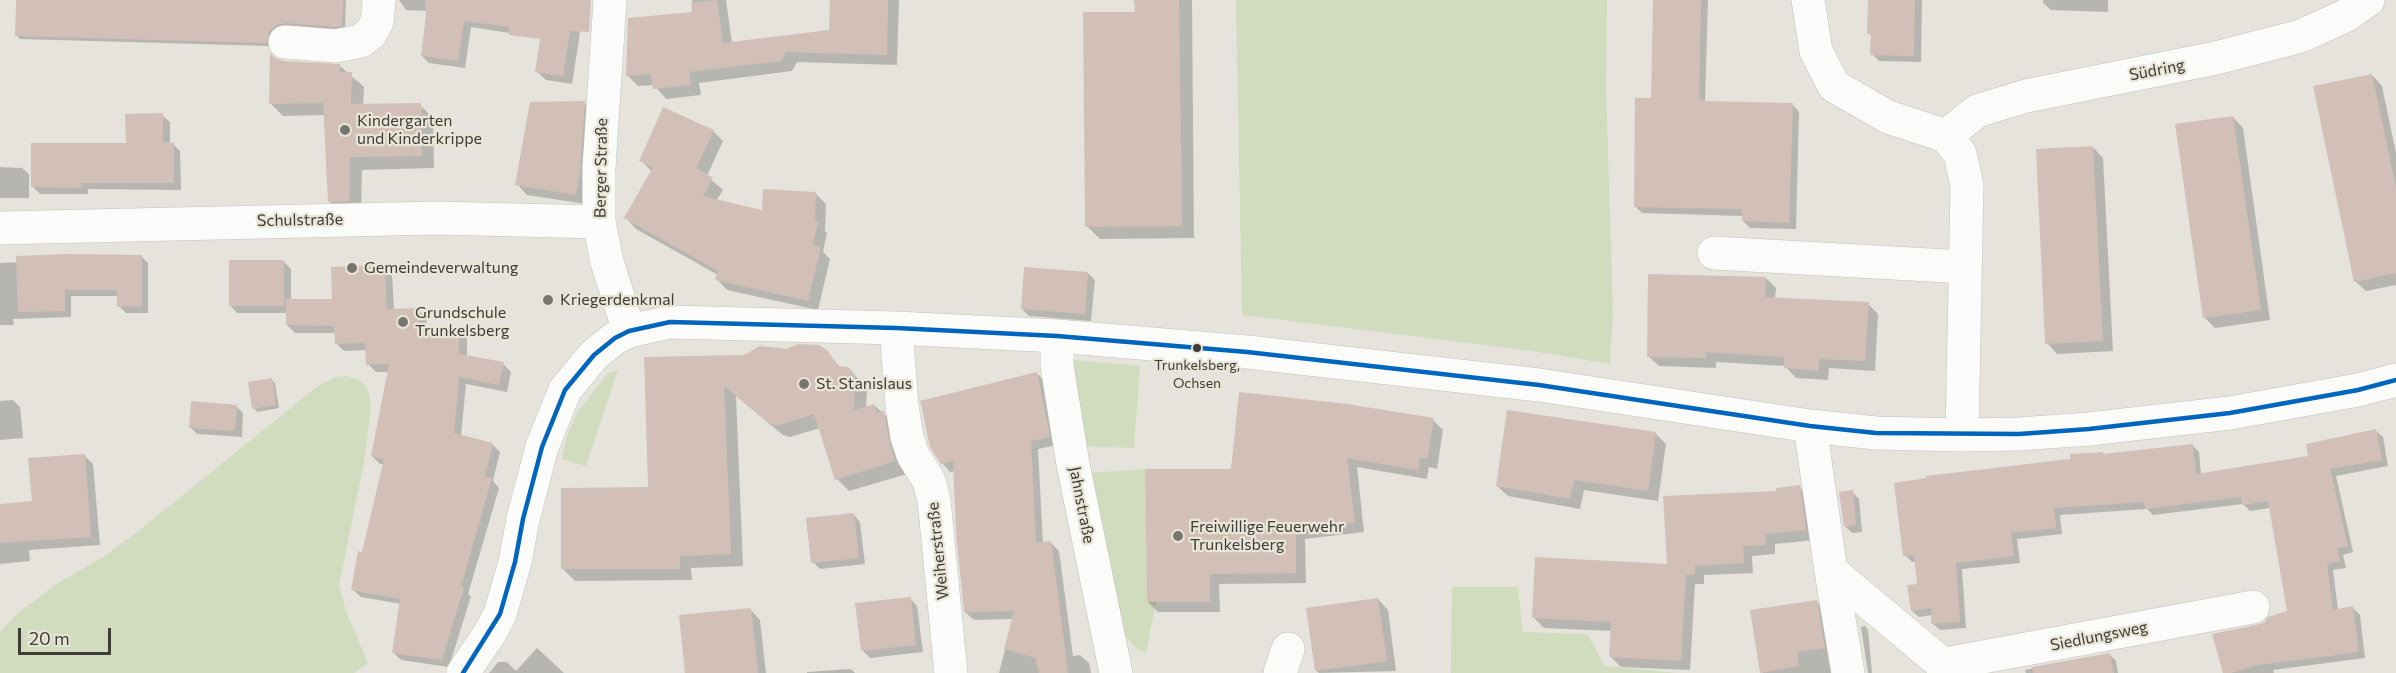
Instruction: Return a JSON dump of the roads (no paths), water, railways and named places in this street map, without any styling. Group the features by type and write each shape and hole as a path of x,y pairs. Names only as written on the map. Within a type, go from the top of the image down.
{"street":[{"path":"285,42 336,46 361,41 371,33 376,22 379,0"},
{"name":"Berger Straße","path":"610,0 599,168 599,222 607,262 629,331"},
{"path":"1808,0 1816,51 1834,86 1888,117 1946,136 1960,154 1967,185 1962,435"},
{"name":"Südring","path":"1946,136 1977,111 2026,96 2216,58 2301,36 2345,15 2368,0"},
{"name":"Schulstraße","path":"0,228 436,218 599,222"},
{"path":"1714,253 1965,267"},
{"path":"463,673 490,633 504,603 542,447 566,390 594,355 615,338 650,325 679,322 896,328 1057,336 1247,352 1516,382 1810,426 1876,433 2019,434 2089,429 2230,413 2358,390 2396,380"},
{"name":"Weiherstraße","path":"896,328 902,406 907,437 913,455 929,481 934,500 951,673"},
{"name":"Jahnstraße","path":"1057,336 1057,366 1073,464 1118,673"},
{"path":"1810,426 1848,673"},
{"path":"1831,572 1949,669"},
{"name":"Siedlungsweg","path":"1949,669 2253,607"}],"place":[{"name":"Kindergarten und Kinderkrippe","path":"345,130"},
{"name":"Gemeindeverwaltung","path":"352,268"},
{"name":"Kriegerdenkmal","path":"548,300"},
{"name":"Grundschule Trunkelsberg","path":"403,322"},
{"name":"Trunkelsberg, Ochsen","path":"1197,348"},
{"name":"St. Stanislaus","path":"804,384"},
{"name":"Freiwillige Feuerwehr Trunkelsberg","path":"1178,536"}]}
